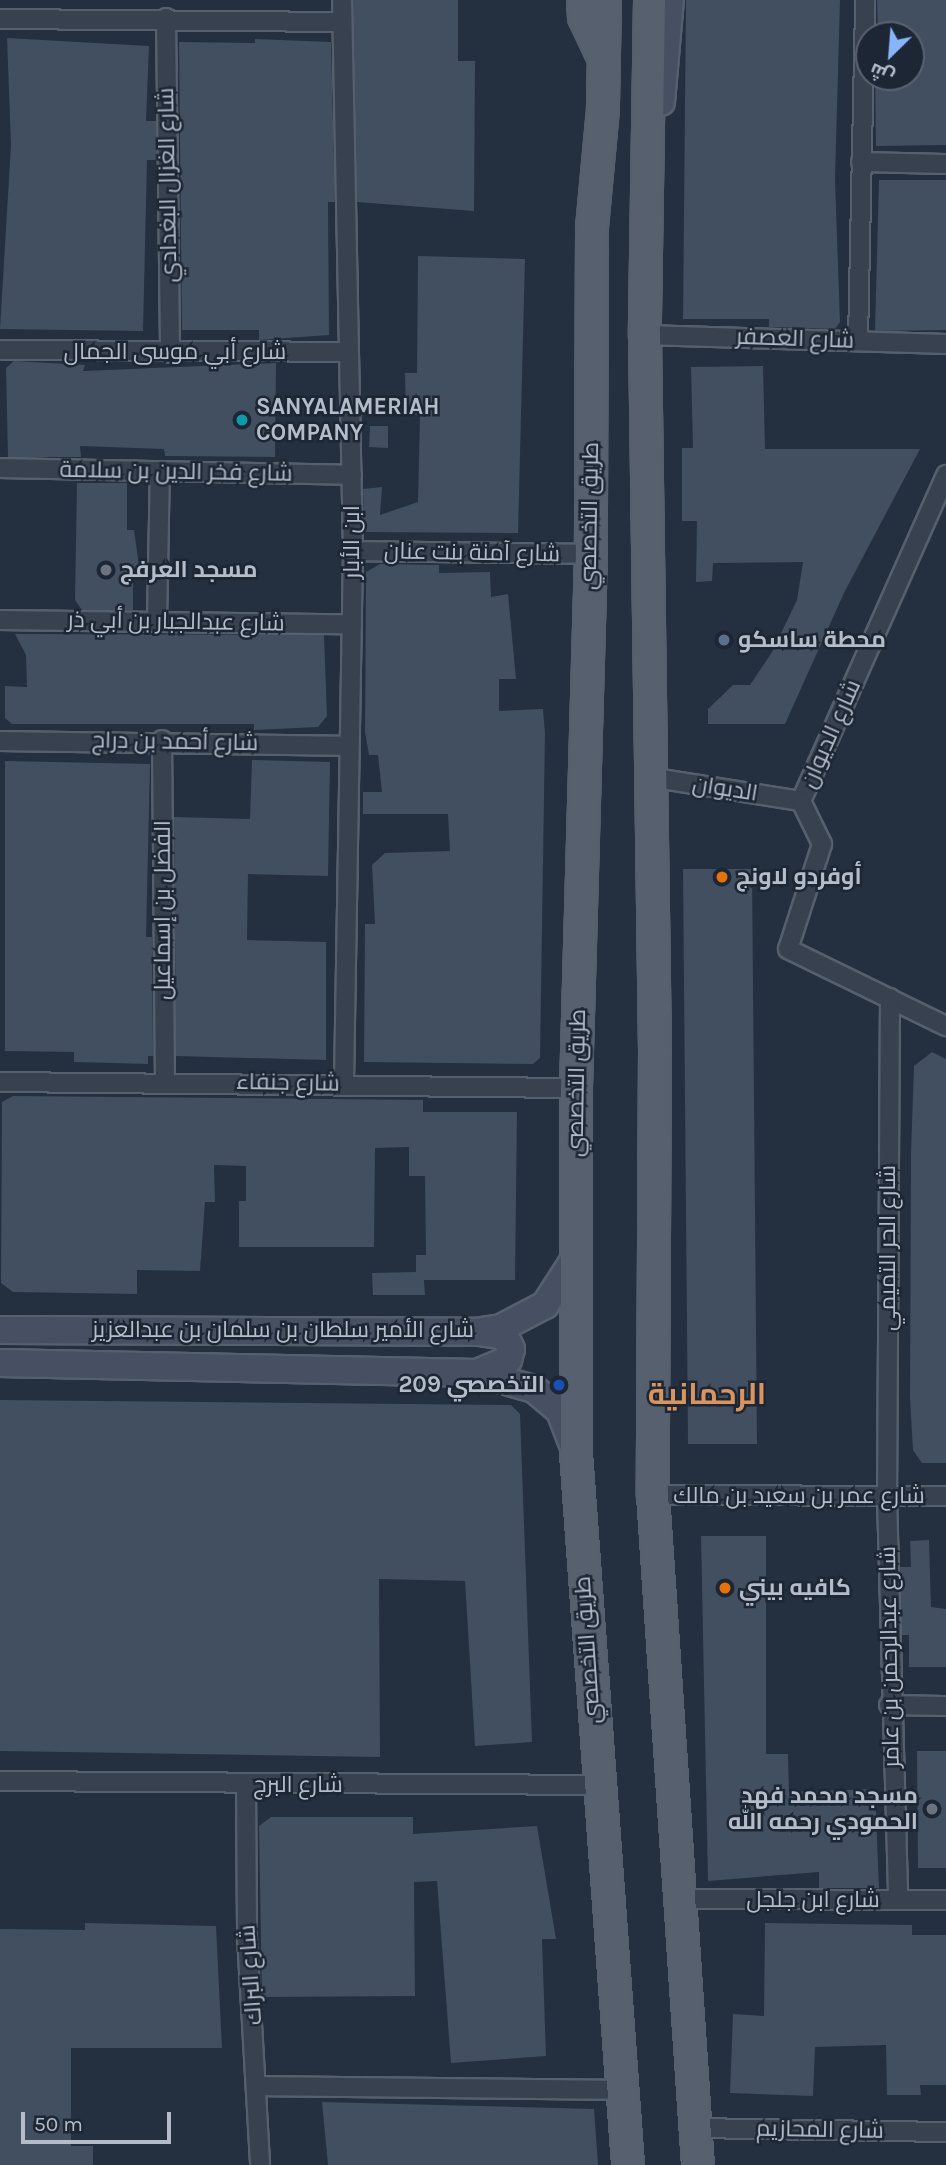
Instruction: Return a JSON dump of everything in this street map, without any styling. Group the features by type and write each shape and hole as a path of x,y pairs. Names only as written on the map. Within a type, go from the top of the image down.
{"main road":[{"path":"583,0 584,17 604,61"},
{"name":"طريق التخصصي","path":"605,0 604,61 592,228 591,554 576,1088 576,1453 597,1785 628,2165"},
{"path":"650,0 650,212 645,335 653,1495 693,2128 698,2165"}],"street":[{"name":"ابن الأبار","path":"342,0 353,551 344,1085"},
{"path":"650,212 670,0"},
{"path":"858,341 865,0"},
{"path":"0,19 166,18 341,22"},
{"name":"شارع الغزال البغدادي","path":"166,18 170,353"},
{"path":"861,162 946,164"},
{"name":"شارع العصفر","path":"645,335 946,344"},
{"name":"شارع أبي موسى الجمال","path":"0,350 349,352"},
{"name":"شارع فخر الدين بن سلامة","path":"0,468 352,475"},
{"path":"158,622 160,471"},
{"name":"شارع الديوان","path":"801,801 946,475"},
{"name":"شارع آمنة بنت عنان","path":"353,551 591,554"},
{"name":"شارع عبدالجبار بن أبي ذر","path":"0,620 352,624"},
{"name":"شارع أحمد بن دراج","path":"0,741 162,740 349,746"},
{"name":"الفضل بن إسماعيل","path":"162,740 165,1080"},
{"name":"الديوان","path":"649,777 801,801"},
{"path":"801,801 822,844 788,949 946,1026"},
{"name":"شارع الحر التميمي","path":"887,1498 890,998"},
{"name":"شارع جنفاء","path":"0,1082 165,1080 576,1088"},
{"name":"شارع الأمير سلطان بن سلمان بن عبدالعزيز","path":"0,1330 474,1332 501,1328 545,1305 576,1257"},
{"path":"474,1332 505,1336 511,1349 508,1360 477,1373"},
{"name":"شارع الأمير سلطان بن سلمان بن عبدالعزيز","path":"0,1363 477,1373 534,1389 561,1411 576,1453"},
{"name":"شارع عمر بن سعيد بن مالك","path":"653,1495 887,1498 946,1496"},
{"name":"شارع عبدالرحمن بن عامر","path":"887,1498 889,1705 898,1900"},
{"path":"889,1705 946,1706"},
{"name":"شارع البرج","path":"0,1781 246,1786 597,1785"},
{"name":"شارع البراك","path":"246,1786 247,1937 258,2086 260,2165"},
{"name":"شارع ابن جلجل","path":"679,1899 946,1900"},
{"path":"258,2086 622,2090"},
{"name":"شارع المحازيم","path":"693,2128 946,2132"}],"building":[{"path":"353,0 458,0 458,61 475,61 474,211 357,202"},
{"path":"686,0 840,0 835,179 840,322 835,329 769,327 769,319 683,319"},
{"path":"877,0 946,0 946,145 876,146 875,91 925,91 925,21 878,21"},
{"path":"7,38 149,46 146,121 156,121 156,160 147,160 143,331 0,329 11,145"},
{"path":"255,39 331,42 335,202 328,202 329,335 259,340 259,330 182,330 179,42 255,43"},
{"path":"879,180 946,180 946,330 875,331"},
{"path":"418,256 525,259 518,533 364,532 363,489 382,487 380,515 418,502 420,415 406,413 405,373 417,373"},
{"path":"14,361 85,365 83,371 276,363 275,457 165,456 164,449 80,446 81,457 8,457 6,368"},
{"path":"763,366 765,449 920,449 844,593 785,724 708,724 708,709 733,685 750,685 772,652 797,600 803,562 713,563 712,581 696,582 697,521 682,521 682,448 693,448 691,367"},
{"path":"370,426 388,426 388,448 369,447"},
{"name":"مسجد العرفج","path":"77,483 127,483 127,530 134,530 139,566 133,576 133,610 82,610 75,600"},
{"path":"380,564 439,565 439,573 490,572 491,597 508,594 516,679 499,679 499,711 543,709 545,733 540,1058 533,1064 364,1062 365,924 375,924 372,865 385,853 450,851 448,814 363,814 363,792 382,792 378,755 369,755 365,732 366,572"},
{"path":"15,634 324,635 327,716 318,727 254,730 254,724 12,724 5,718 5,686 27,687 26,655"},
{"path":"252,760 330,762 328,876 248,874 247,940 326,942 326,1060 176,1056 174,817 250,819"},
{"path":"5,761 150,764 146,937 152,937 153,1056 148,1056 148,1064 74,1062 74,1052 5,1051"},
{"path":"683,869 752,869 757,1444 688,1444"},
{"path":"932,1052 946,1059 946,1463 922,1463 913,1450 910,1399 914,1066"},
{"path":"13,1096 423,1100 423,1112 517,1112 515,1280 424,1280 425,1295 373,1295 372,1273 416,1272 416,1255 426,1255 425,1176 409,1176 409,1147 375,1148 374,1247 239,1247 239,1201 246,1201 246,1166 214,1165 215,1202 205,1202 200,1271 137,1270 137,1294 13,1292 1,1283 2,1102"},
{"path":"0,1400 511,1405 520,1414 532,1742 475,1746 465,1581 379,1579 380,1757 0,1751"},
{"path":"701,1536 766,1536 766,1754 788,1754 789,1792 875,1789 879,1888 819,1888 819,1872 708,1881"},
{"path":"929,1540 931,1607 946,1609 946,1667 909,1667 909,1635 902,1635 900,1567 911,1567 910,1541"},
{"name":"مسجد محمد فهد الحمودي رحمه الله","path":"917,1751 946,1751 946,1868 918,1868"},
{"path":"271,1817 413,1817 413,1834 537,1826 556,1939 542,1939 546,2056 451,2063 437,1881 414,1882 415,1996 262,1997 259,1826"},
{"path":"85,1923 216,1926 222,2048 71,2048 71,2146 93,2146 93,2165 0,2165 0,1929 85,1930"},
{"path":"765,1923 912,1925 912,1935 946,1935 946,2085 920,2085 921,2095 887,2095 886,2045 815,2047 813,2096 730,2093 733,2014 764,2016"},
{"path":"322,2102 594,2109 598,2165 328,2165"}],"place":[{"name":"SANYALAMERIAH COMPANY","path":"242,420"},
{"name":"مسجد العرفج","path":"106,570"},
{"name":"محطة ساسكو","path":"724,640"},
{"name":"أوفردو لاونج","path":"722,877"},
{"name":"التخصصي 209","path":"559,1385"},
{"name":"كافيه بيني","path":"725,1588"},
{"name":"مسجد محمد فهد الحمودي رحمه الله","path":"932,1809"}],"district":[{"name":"الرحمانية","path":"707,1394"}]}
